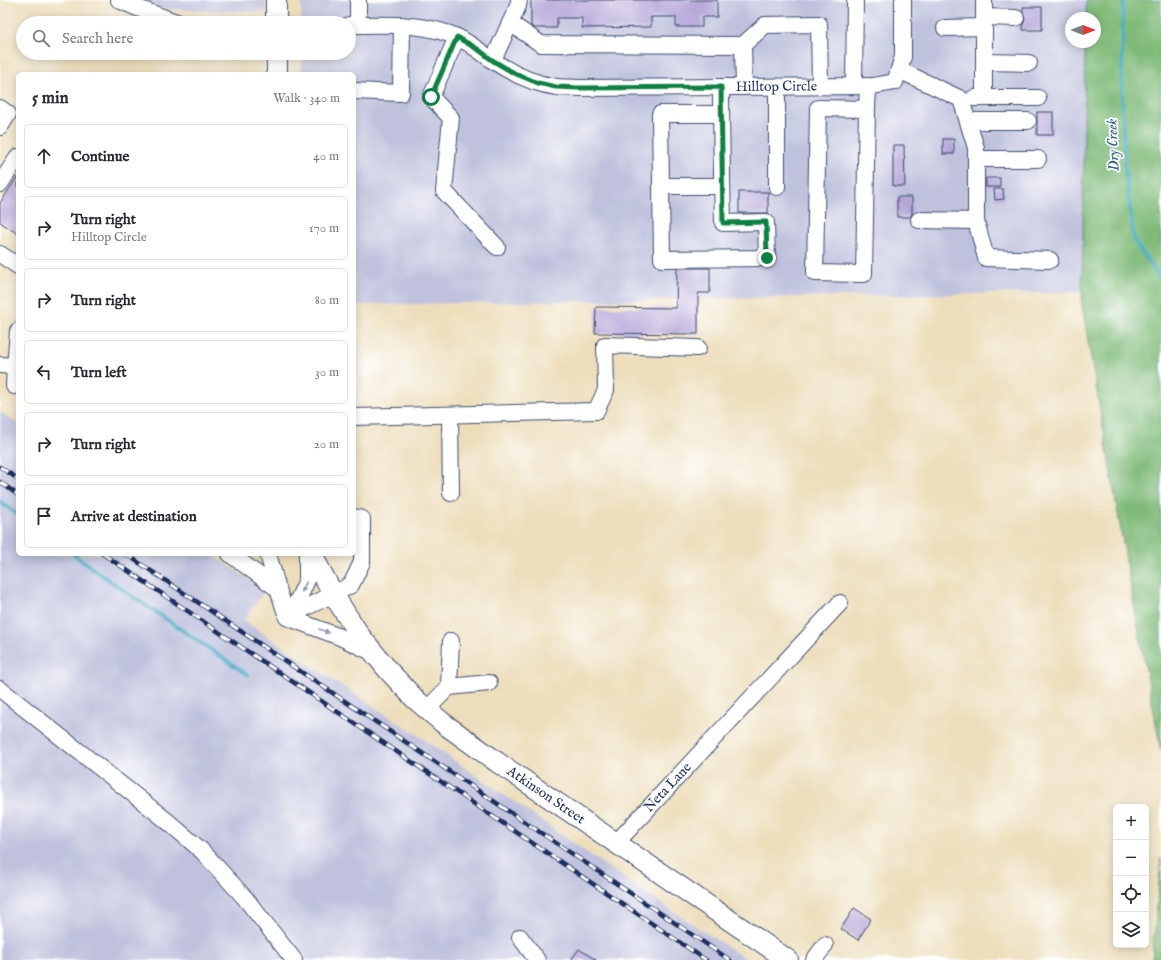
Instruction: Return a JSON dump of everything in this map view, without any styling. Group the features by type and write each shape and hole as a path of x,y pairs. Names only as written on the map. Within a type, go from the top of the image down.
{"main road":[{"path":"276,0 276,16"},
{"path":"276,60 277,72"},
{"name":"Atkinson Street","path":"314,556 333,595 360,636 388,670 415,698 443,723 491,758 788,960"}],"street":[{"path":"119,0 160,16"},
{"path":"355,16 358,0"},
{"path":"492,60 518,6 519,0"},
{"path":"855,0 861,86 867,109 864,274 815,273 818,108 867,109"},
{"name":"Hilltop Circle","path":"356,25 402,25 430,28 457,37 514,73 538,83 556,87 873,86 895,82 903,57 903,0"},
{"path":"984,0 984,98"},
{"path":"944,28 1016,18"},
{"path":"510,23 542,44 743,45 765,25 818,24 820,86"},
{"path":"356,91 401,93 402,25"},
{"path":"457,37 431,97 451,118 444,191 497,248"},
{"path":"743,45 744,87"},
{"path":"984,62 1029,63"},
{"path":"899,70 961,99 1038,98"},
{"path":"777,86 777,187"},
{"path":"721,87 723,223 766,222 767,258 662,259 660,114 721,114"},
{"path":"961,99 976,148 976,221 986,258 1050,260"},
{"path":"0,108 8,114 0,127"},
{"path":"968,121 1028,121"},
{"path":"976,159 1038,159"},
{"path":"0,184 16,160"},
{"path":"661,186 722,186"},
{"path":"919,220 976,221"},
{"path":"0,254 16,265"},
{"path":"14,386 7,366 16,337"},
{"path":"356,417 596,411 606,390 605,346 698,348"},
{"path":"450,415 451,493"},
{"path":"287,617 351,585 362,562 362,519 356,518"},
{"path":"233,556 278,589"},
{"path":"269,556 287,617"},
{"path":"287,617 298,600 307,580 308,556"},
{"name":"Neta Lane","path":"616,843 840,603"},
{"path":"287,617 340,637 373,652"},
{"path":"449,688 451,641"},
{"path":"427,709 449,688 489,683"},
{"path":"0,689 166,820 202,851 245,898 294,960"},
{"path":"520,937 537,960"},
{"path":"814,960 825,945"}],"shaded area":[{"path":"144,0 266,0 266,12 162,9"},
{"path":"301,0 1087,0 1087,12 1065,12 1065,48 1087,48 1084,292 356,305 356,72 302,72 302,60 356,60 356,16 301,16"},
{"path":"0,412 16,423 16,556 214,556 265,590 244,620 317,670 412,731 654,899 748,960 0,960"}],"green space":[{"path":"1086,0 1161,0 1161,751 1131,589 1082,306 1085,48 1101,48 1101,12 1086,12"},
{"path":"1161,858 1161,960 1152,960"}],"building":[{"path":"531,0 717,0 717,17 702,17 702,27 676,27 676,17 651,17 651,27 582,28 582,18 557,18 557,28 535,28 531,26"},
{"path":"1023,7 1042,7 1042,30 1023,30 1025,18"},
{"path":"1037,112 1053,112 1053,135 1037,135"},
{"path":"943,139 954,139 954,154 943,154"},
{"path":"893,145 904,145 905,186 893,186"},
{"path":"986,178 1000,178 1000,187 986,187"},
{"path":"16,179 16,233 0,222 0,203"},
{"path":"994,189 1003,189 1004,199 995,200"},
{"path":"739,192 768,192 768,213 739,213"},
{"path":"897,197 912,197 912,214 910,217 897,217"},
{"path":"677,268 710,268 710,293 698,293 698,334 595,333 596,307 676,308"},
{"path":"854,908 871,919 858,940 841,929"},
{"path":"579,949 596,960 571,960"}],"waterway":[{"name":"Dry Creek","path":"1124,0 1122,85 1124,163 1134,241 1161,279"},
{"path":"0,502 16,514"},
{"path":"76,556 248,675"}],"railway":[{"path":"0,467 16,478"},
{"path":"0,482 16,494"},
{"path":"106,556 706,960"},
{"path":"129,556 730,960"}],"route":[{"path":"431,97 457,37 514,73 538,83 556,87 721,87 723,223 766,222 767,258"}]}
